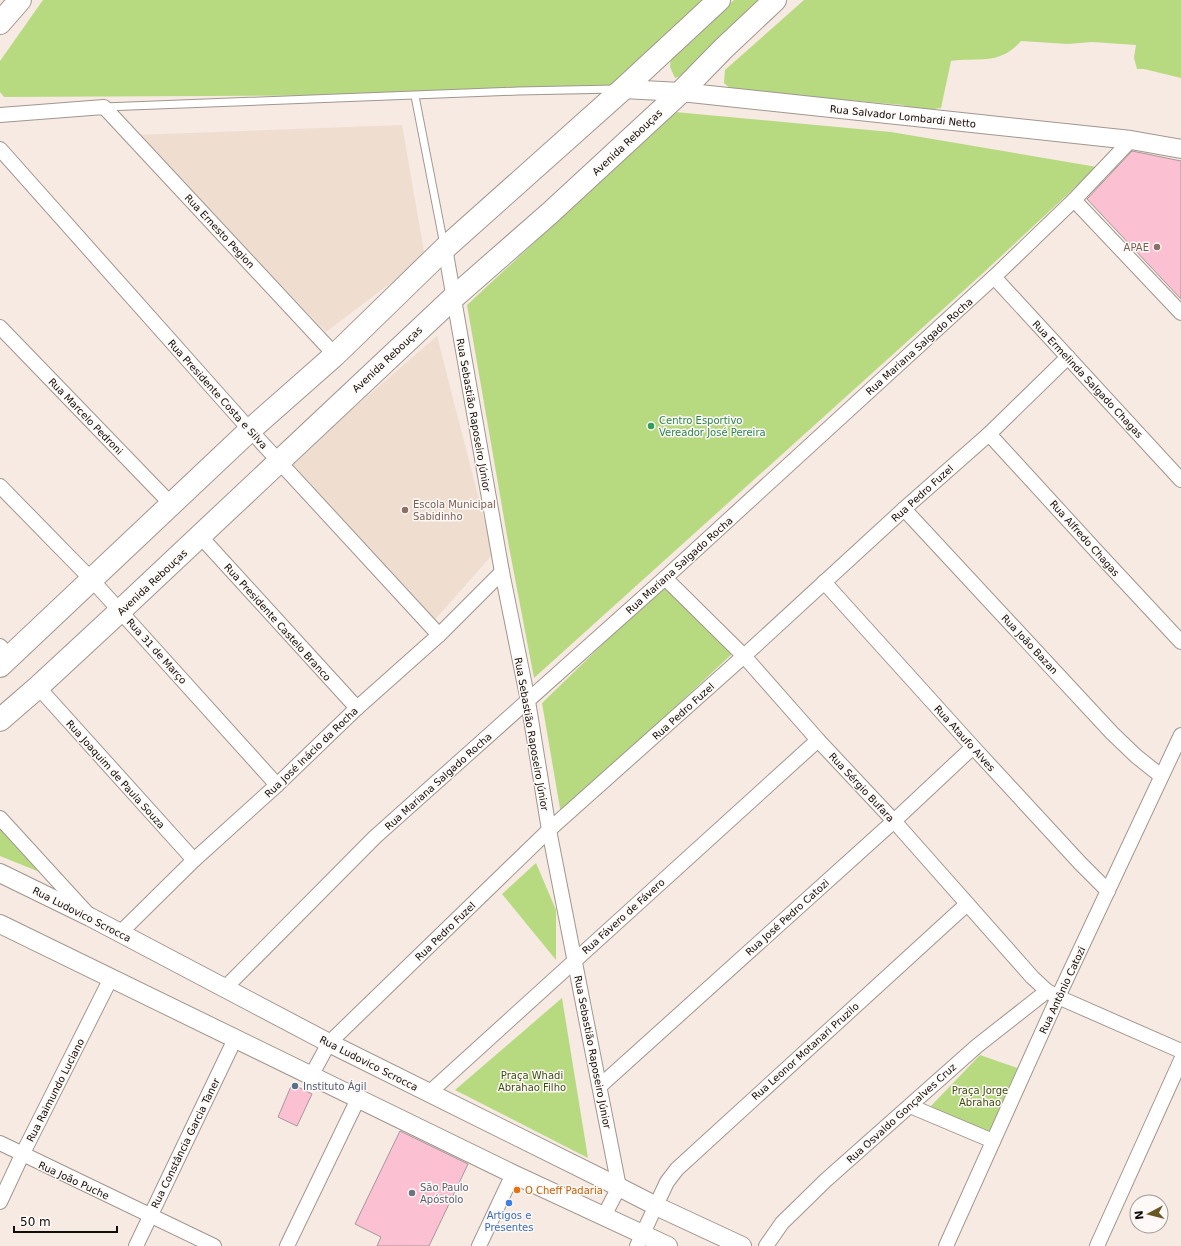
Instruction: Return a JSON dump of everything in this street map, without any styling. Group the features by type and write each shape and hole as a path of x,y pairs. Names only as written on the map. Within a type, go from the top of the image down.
{"main road":[{"path":"0,23 20,0"},
{"path":"3,656 92,580 250,430 335,355 445,248 623,89 719,0"},
{"name":"Avenida Rebouças","path":"0,720 120,611 453,298 550,213 681,92 723,49 775,0"}],"street":[{"name":"Rua Salvador Lombardi Netto","path":"623,89 681,92 1131,140 1181,149"},
{"path":"0,115 104,107"},
{"name":"Rua Ernesto Pegion","path":"104,107 335,355"},
{"name":"Rua Mariana Salgado Rocha","path":"225,988 375,837 665,578 994,277 1074,200 1131,140"},
{"name":"Rua Presidente Costa e Silva","path":"0,149 250,430 439,635"},
{"path":"1074,200 1181,313"},
{"name":"Rua Sebastião Raposeiro Júnior","path":"445,248 502,572 528,701 549,830 619,1187"},
{"name":"Rua Ermelinda Salgado Chagas","path":"994,277 1181,480"},
{"name":"Rua Marcelo Pedroni","path":"0,327 172,505"},
{"name":"Rua Pedro Fuzel","path":"311,1076 328,1043 549,830 989,434 1068,357"},
{"name":"Rua Alfredo Chagas","path":"989,434 1181,642"},
{"name":"Rua 31 de Março","path":"0,486 92,580 277,785"},
{"name":"Rua João Bazan","path":"904,509 1112,733 1136,756 1161,776"},
{"name":"Rua Presidente Castelo Branco","path":"200,536 356,708"},
{"name":"Rua José Inácio da Rocha","path":"120,933 194,860 277,785 356,708 439,635 502,572"},
{"name":"Rua Sérgio Bufara","path":"665,578 744,656 818,740 894,821 1019,962 1052,994"},
{"name":"Rua Ataufo Alves","path":"824,582 973,747 1080,863 1108,891"},
{"name":"Rua Joaquim de Paula Souza","path":"38,687 194,860"},
{"name":"Rua Antônio Catozi","path":"946,1246 992,1141 1052,994 1108,891 1181,735"},
{"name":"Rua Fávero de Fávero","path":"429,1093 818,740"},
{"name":"Rua José Pedro Catozi","path":"600,1086 894,821 973,747"},
{"path":"0,818 90,917"},
{"name":"Rua Ludovico Scrocca","path":"0,873 90,917 328,1043 656,1206 742,1246"},
{"name":"Rua Leonor Motanari Pruzilo","path":"640,1240 666,1182 677,1169 967,904"},
{"path":"0,924 512,1174 604,1216 640,1240 668,1246"},
{"name":"Rua Raimundo Luciano","path":"0,1202 111,978"},
{"path":"1052,994 1181,1051"},
{"name":"Rua Osvaldo Gonçalves Cruz","path":"766,1246 782,1223 826,1180 976,1046 1052,994"},
{"name":"Rua Constância Garcia Taner","path":"136,1246 235,1039"},
{"path":"1097,1246 1181,1060"},
{"path":"288,1246 358,1099"},
{"path":"910,1106 992,1141"},
{"name":"Rua João Puche","path":"0,1144 214,1246"},
{"path":"479,1246 512,1174"},
{"path":"604,1216 619,1187"}],"lane":[{"path":"104,107 623,89"},
{"path":"415,96 445,248"}],"shaded area":[{"path":"402,125 425,257 326,332 137,135"},
{"name":"Escola Municipal Sabidinho","path":"437,336 493,554 431,624 287,466"}],"green space":[{"path":"43,0 714,0 613,94 4,97 0,92 0,61"},
{"path":"734,0 766,0 686,74 675,78 670,67 671,58"},
{"path":"804,0 1181,0 1181,78 1144,69 1137,69 1134,58 1136,45 1092,42 1068,44 1021,41 1013,49 997,57 988,59 951,61 941,108 927,111 916,111 903,105 732,90 724,83 725,70"},
{"name":"Centro Esportivo Vereador José Pereira","path":"675,112 891,132 1097,167 982,274 534,678 509,547 467,305"},
{"path":"664,585 735,651 561,814 542,703"},
{"path":"0,824 47,875 0,856"},
{"path":"536,863 556,910 556,960 502,894"},
{"name":"Praça Whadi Abrahao Filho","path":"562,998 588,1158 455,1090"},
{"name":"Praça Jorge Abrahao","path":"980,1055 1023,1070 995,1133 929,1108"}],"building":[{"name":"APAE","path":"1132,151 1181,161 1181,299 1087,199"},
{"path":"292,1084 312,1094 297,1126 278,1117"},
{"name":"São Paulo Apóstolo","path":"400,1131 468,1164 429,1246 377,1246 381,1237 355,1224"}],"place":[{"name":"APAE","path":"1157,247"},
{"name":"Centro Esportivo Vereador José Pereira","path":"651,426"},
{"name":"Escola Municipal Sabidinho","path":"405,510"},
{"name":"Instituto Ágil","path":"295,1086"},
{"name":"O Cheff Padaria","path":"517,1190"},
{"name":"São Paulo Apóstolo","path":"412,1193"},
{"name":"Artigos e Presentes","path":"509,1203"}]}
